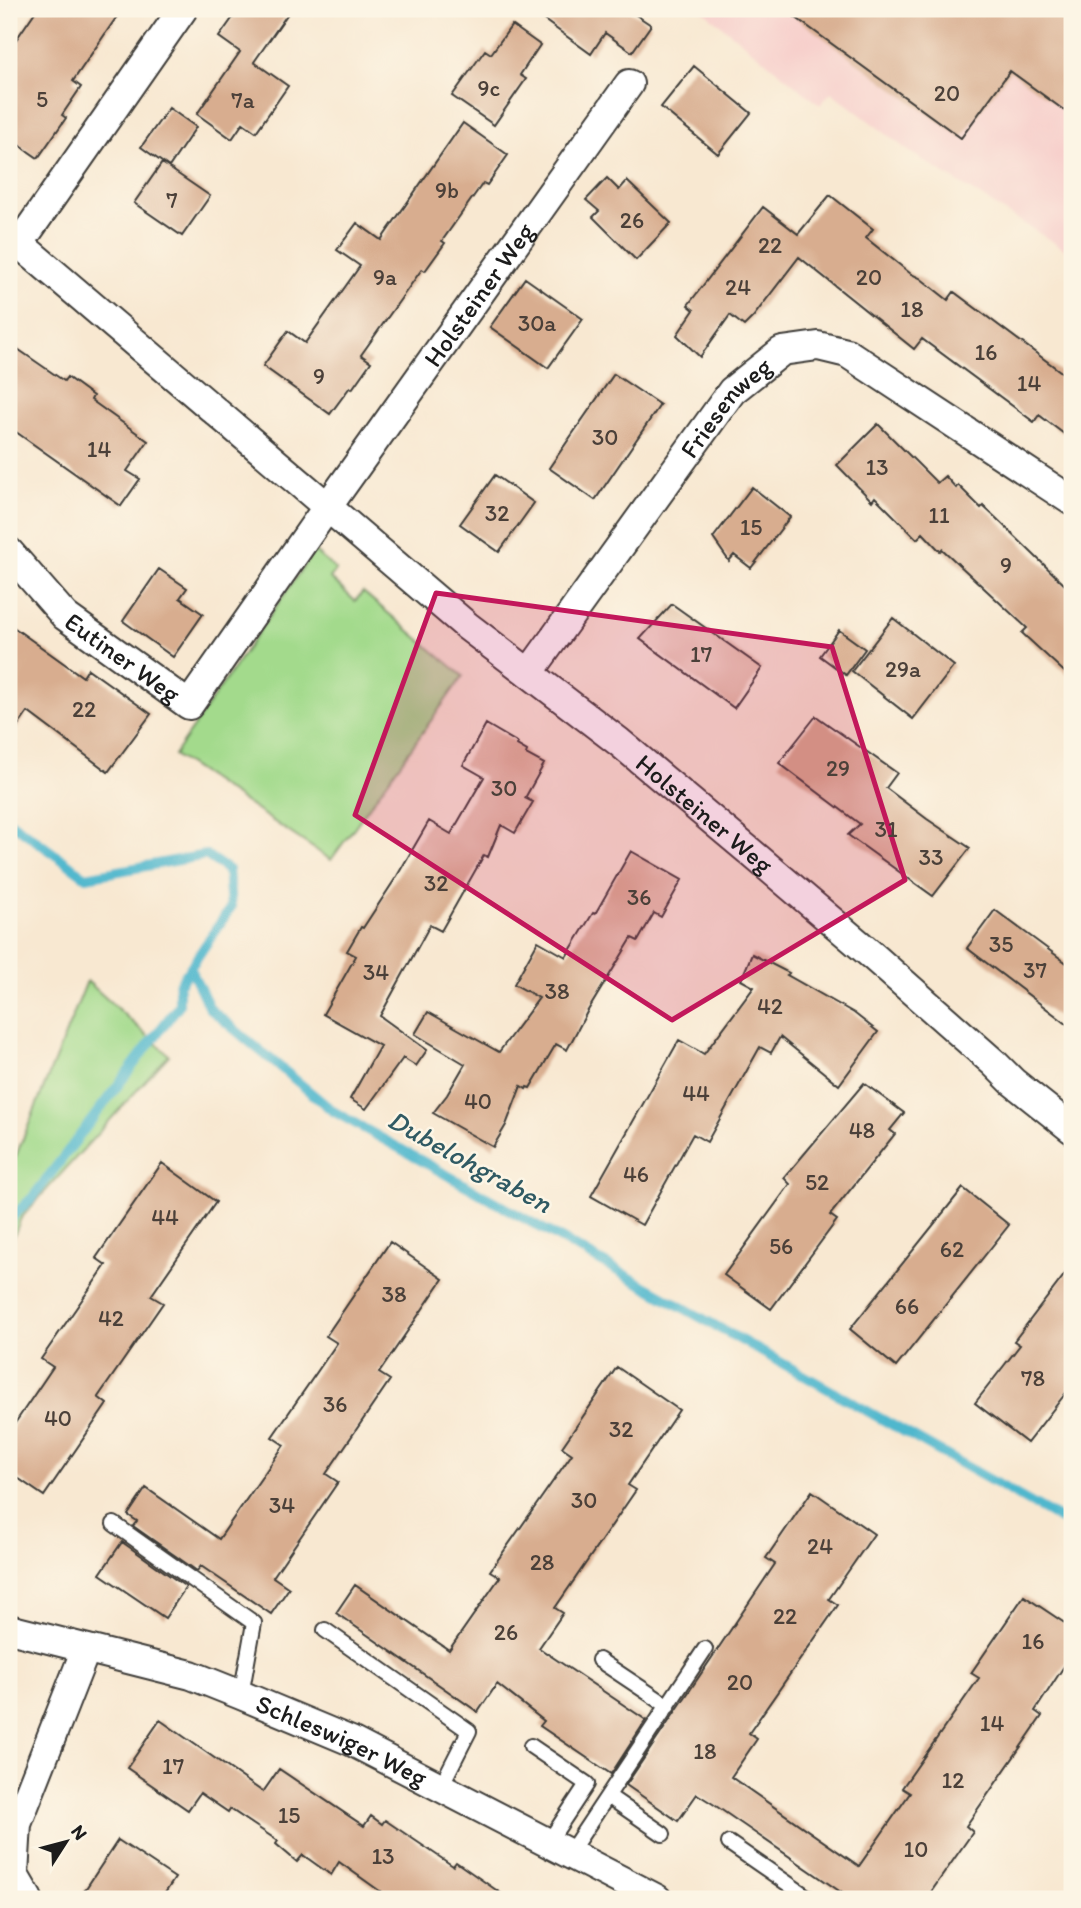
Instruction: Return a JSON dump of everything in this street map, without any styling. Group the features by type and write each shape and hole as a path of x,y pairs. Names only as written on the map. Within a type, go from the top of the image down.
{"street":[{"name":"Holsteiner Weg","path":"183,9 14,240 467,626 619,742 874,957 1013,1082 1072,1129"},
{"name":"Holsteiner Weg","path":"328,506 629,84"},
{"name":"Friesenweg","path":"529,673 732,391 782,351 818,346 846,353 1072,501"},
{"name":"Eutiner Weg","path":"9,552 65,616 189,705 328,506"},
{"name":"Schleswiger Weg","path":"9,1629 191,1675 351,1741 657,1899"},
{"path":"28,1899 14,1875 17,1824 86,1649"}],"lane":[{"path":"114,1524 254,1623 240,1695"},
{"path":"325,1630 469,1731 440,1788"},
{"path":"559,1849 608,1796 705,1650"},
{"path":"599,1660 668,1706"},
{"path":"531,1746 587,1784 559,1849"},
{"path":"608,1796 663,1834"},
{"path":"729,1843 810,1899"}],"highlighted area":[{"path":"436,593 832,647 905,880 672,1020 355,815"}],"shaded area":[{"path":"701,9 1072,9 1072,254 910,152 831,92 820,105"}],"green space":[{"path":"314,551 336,570 330,578 355,601 363,592 463,676 331,860 174,755"},
{"path":"87,981 169,1055 21,1218 9,1248 9,1173"}],"building":[{"path":"37,9 122,9 73,81 81,87 62,115 66,118 38,158 9,138 9,50"},
{"path":"239,9 291,9 254,62 288,86 256,132 243,123 232,139 197,114 240,52 219,37"},
{"path":"529,9 627,9 651,25 632,52 605,33 591,54"},
{"path":"784,9 1072,9 1072,116 1010,71 961,138"},
{"path":"512,25 540,45 520,75 526,79 494,125 452,96 485,50 491,54"},
{"path":"694,66 751,113 718,154 661,107"},
{"path":"169,108 196,127 169,167 141,147"},
{"path":"463,123 508,155 487,185 483,183 442,241 445,243 425,271 422,269 361,355 371,362 330,414 263,366 288,331 305,343 360,266 337,250 357,223 381,240"},
{"path":"162,163 210,196 182,236 134,203"},
{"path":"607,178 619,190 627,181 671,223 636,260 593,217 599,211 586,200"},
{"path":"830,195 873,229 866,238 911,274 948,300 954,292 1072,380 1072,440 1039,415 1034,422 922,339 914,349 799,257 753,317 744,326 730,315 700,357 677,335 694,310 688,305 763,207 798,234"},
{"path":"525,278 583,319 548,368 490,327"},
{"path":"9,343 64,381 67,377 93,396 91,400 148,441 127,471 140,479 121,506 9,427"},
{"path":"614,374 660,405 595,500 549,468"},
{"path":"878,424 937,483 945,476 981,508 983,506 1072,592 1072,679 1022,633 1027,628 942,549 940,551 923,533 917,539 875,497 872,501 837,465"},
{"path":"495,475 534,503 499,552 460,524"},
{"path":"752,487 790,517 751,568 734,555 729,561 713,538"},
{"path":"159,569 187,588 180,598 203,614 173,657 123,621"},
{"path":"672,604 762,668 734,708 640,639"},
{"path":"893,618 954,666 913,719 852,671"},
{"path":"9,624 83,677 88,669 151,714 108,772 28,712 9,739"},
{"path":"839,630 865,649 846,675 820,656"},
{"path":"816,716 897,773 886,788 970,848 933,896 848,835 860,824 779,763"},
{"path":"486,724 518,743 517,745 527,751 526,754 544,764 525,798 533,802 515,833 501,825 488,857 484,855 441,931 430,925 380,1016 427,1050 416,1066 403,1058 366,1109 350,1099 380,1046 323,1014 356,956 347,951 397,876 429,821 451,834 484,777 463,765"},
{"path":"631,851 682,880 661,917 654,913 638,941 632,938 567,1050 556,1044 530,1088 521,1086 506,1125 493,1147 433,1113 465,1064 415,1034 428,1012 499,1052 539,998 514,984 538,941 566,957 593,913 595,914"},
{"path":"995,910 1072,967 1072,1028 967,948"},
{"path":"752,954 854,1013 878,1032 839,1085 780,1037 771,1053 760,1047 707,1142 693,1134 642,1225 591,1196 679,1040 704,1054 754,987 741,980"},
{"path":"864,1083 904,1113 890,1130 895,1134 830,1215 837,1220 771,1309 724,1275 790,1184 784,1178"},
{"path":"162,1163 216,1202 151,1296 163,1303 98,1397 107,1404 44,1496 9,1472 9,1432 53,1367 41,1359 106,1265 96,1258"},
{"path":"963,1188 1009,1225 896,1367 850,1329"},
{"path":"390,1242 443,1279 379,1373 390,1380 326,1474 338,1482 273,1577 289,1588 271,1614 201,1566 197,1571 133,1526 137,1521 128,1515 146,1488 219,1539 284,1445 272,1437 337,1343 326,1336"},
{"path":"1072,1265 1072,1385 1027,1443 975,1403 1020,1345 1014,1341"},
{"path":"617,1367 679,1410 628,1485 636,1490 555,1608 563,1613 539,1648 646,1720 611,1774 540,1726 544,1721 497,1684 478,1712 336,1613 355,1585 449,1650 500,1577 490,1571 572,1454 562,1447"},
{"path":"812,1491 874,1534 829,1599 838,1605 749,1733 757,1739 731,1777 859,1866 910,1793 902,1788 979,1678 971,1673 1024,1596 1072,1628 1072,1654 1035,1711 1042,1716 966,1826 973,1832 926,1899 851,1899 697,1794 678,1821 626,1785 775,1564 766,1558"},
{"path":"122,1542 186,1587 165,1618 100,1574"},
{"path":"160,1720 263,1792 279,1769 364,1826 371,1816 382,1824 385,1820 453,1866 456,1862 509,1899 391,1899 339,1862 331,1875 303,1855 297,1862 276,1844 278,1841 200,1793 188,1810 127,1768"},
{"path":"118,1840 175,1878 161,1899 79,1899"}],"waterway":[{"name":"Dubelohgraben","path":"9,821 86,877 206,855 228,870 231,907 190,968 210,1009 333,1111 1072,1526"},
{"path":"9,1223 33,1197 179,1005 179,985 190,968"}]}
